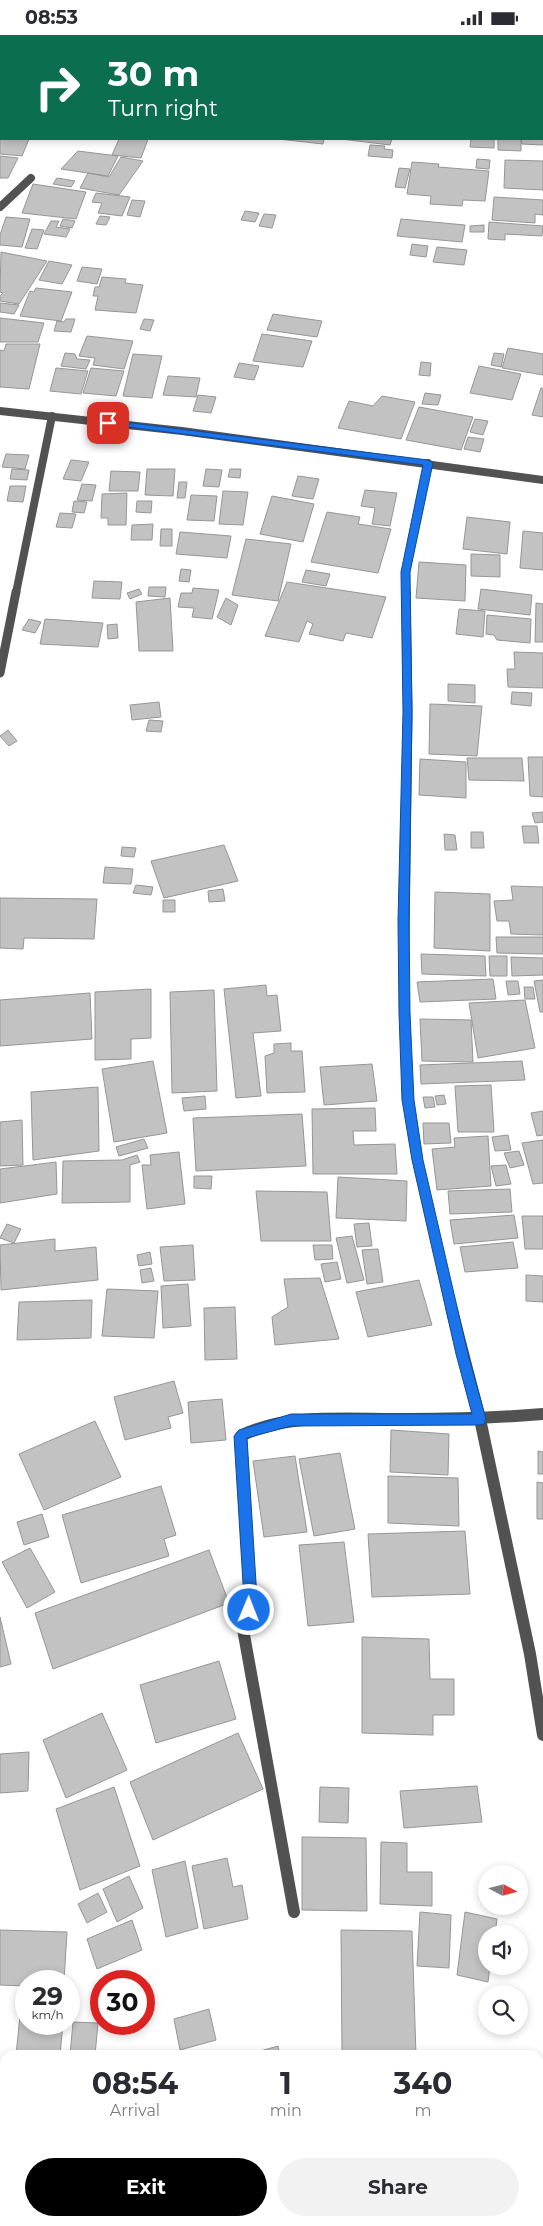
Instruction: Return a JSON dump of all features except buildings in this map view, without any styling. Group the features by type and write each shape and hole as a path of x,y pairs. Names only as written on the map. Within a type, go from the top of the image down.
{"street":[{"path":"0,207 31,178"},
{"path":"0,411 182,431 543,480"},
{"path":"0,673 52,417"},
{"path":"428,463 406,572 408,712 404,931 408,1100 417,1160 462,1354 480,1419 530,1654 543,1735"},
{"path":"294,1912 242,1618 249,1610 250,1599 241,1436 254,1429 291,1420 480,1419 543,1414"}],"route":[{"path":"108,423 428,463 406,572 408,712 404,808 404,1013 408,1100 417,1160 462,1354 480,1419 291,1420 254,1429 243,1434 241,1436 250,1599 249,1610"}]}
